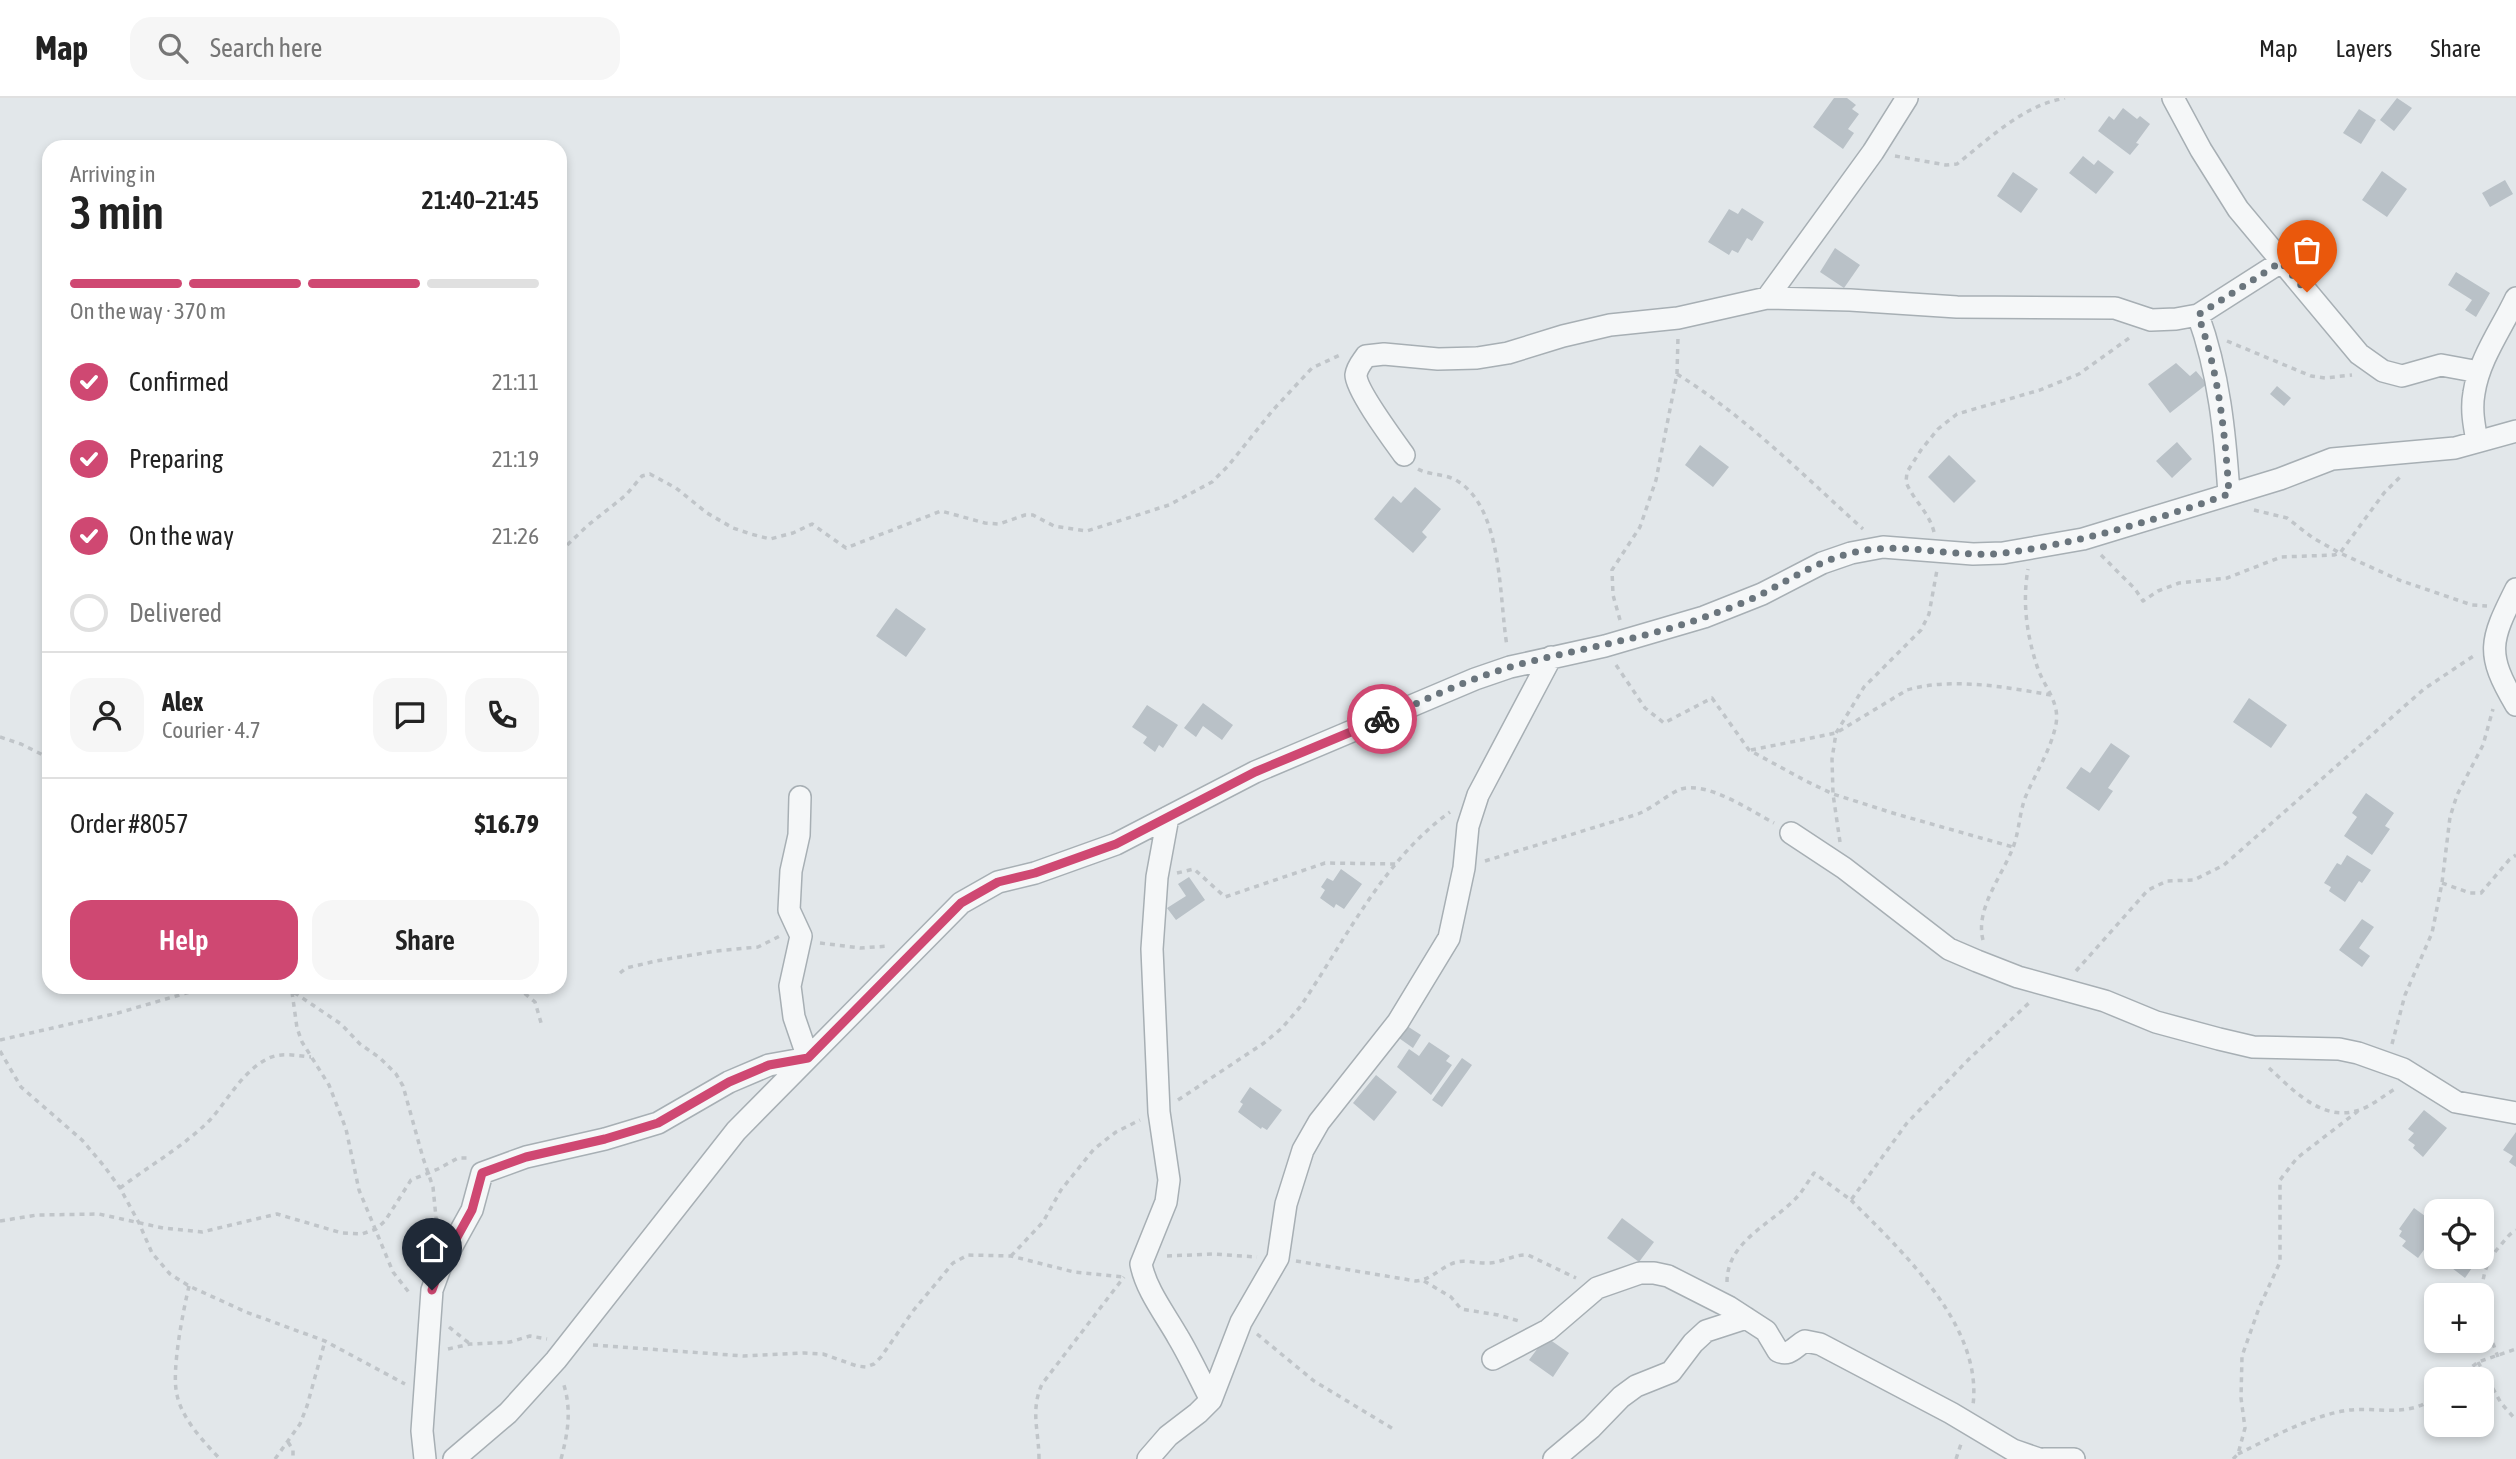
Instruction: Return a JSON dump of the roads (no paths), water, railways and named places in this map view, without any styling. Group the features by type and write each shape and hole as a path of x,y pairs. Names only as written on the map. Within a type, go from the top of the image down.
{"street":[{"path":"1767,298 1873,152 1907,98"},
{"path":"2173,98 2201,150 2238,209 2359,354 2383,371 2402,376 2441,365 2479,372"},
{"path":"2202,325 2281,262"},
{"path":"1404,455 1361,390 1356,376 1359,365 1366,356 1384,354 1438,359 1476,358 1508,353 1610,325 1678,318 1767,298 1957,307 2115,308 2151,320 2176,319 2202,325"},
{"path":"2477,442 2472,414 2473,393 2479,372 2516,298"},
{"path":"2202,325 2218,390 2225,436 2229,494"},
{"path":"454,1459 508,1413 562,1352 736,1130 961,903 998,882 1035,873 1116,844 1255,772 1475,679 1510,667 1615,643 1704,617 1762,594 1822,563 1850,553 1883,547 1973,555 2003,553 2083,539 2280,479 2332,459 2436,450 2516,431"},
{"path":"2512,597 2494,643 2495,663 2501,680 2516,705"},
{"path":"1148,1459 1168,1437 1210,1400 1241,1322 1278,1258 1286,1204 1303,1150 1319,1122 1398,1022 1449,938 1464,868 1468,826 1478,795 1550,657"},
{"path":"800,797 799,835 791,871 789,911 801,936 790,986 794,1017 808,1058"},
{"path":"1167,817 1157,877 1152,949 1159,1112 1169,1180 1166,1202 1137,1269 1210,1400"},
{"path":"1791,832 1844,868 1949,949 1990,966 2105,1001 2156,1022 2253,1047 2339,1049 2388,1063 2456,1102 2516,1113"},
{"path":"425,1459 422,1431 432,1290 440,1268 472,1210 482,1173 526,1157 605,1139 658,1123 729,1082 769,1065 808,1058"},
{"path":"1493,1359 1548,1330 1597,1288 1640,1273 1654,1273 1685,1283 1738,1312 1766,1331 1777,1351 1783,1354 1805,1340 1820,1344 1971,1424 2012,1450 2056,1459"},
{"path":"1554,1459 1621,1397 1636,1386 1671,1372 1706,1331 1738,1312"}]}
